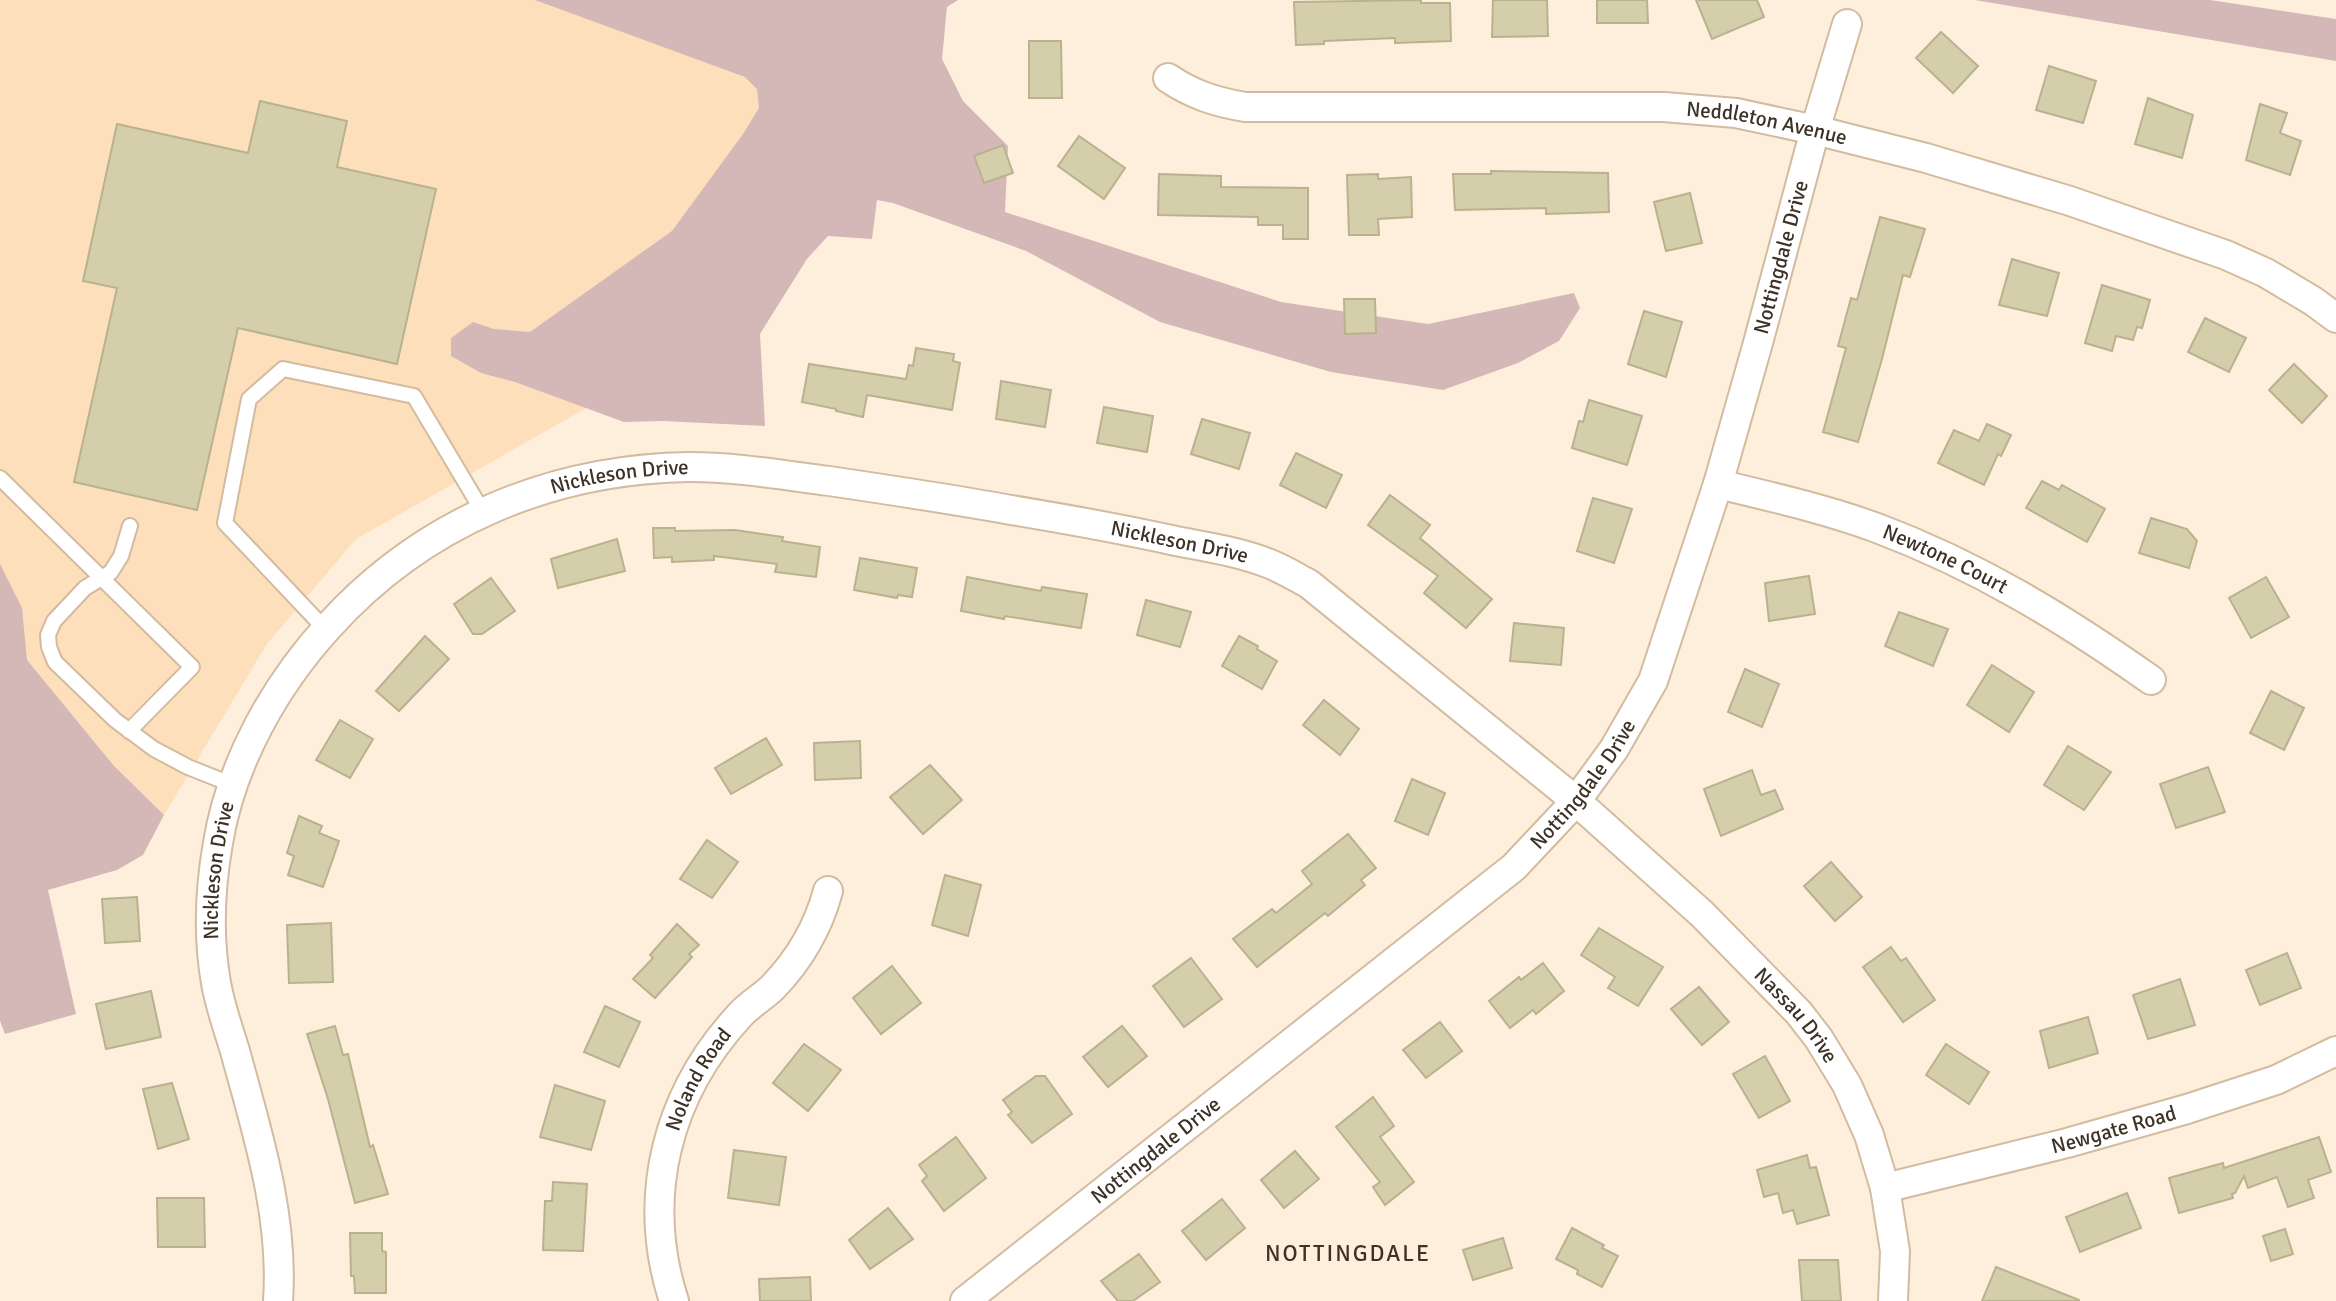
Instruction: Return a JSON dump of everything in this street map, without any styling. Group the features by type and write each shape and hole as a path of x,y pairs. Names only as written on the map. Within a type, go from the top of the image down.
{"street":[{"name":"Nottingdale Drive","path":"965,1301 1514,867 1576,801 1614,749 1653,681 1718,484 1815,130 1847,24"},
{"name":"Neddleton Avenue","path":"1168,78 1188,91 1212,101 1245,107 1664,107 1736,113 1926,158 2070,201 2226,255 2266,273 2336,318"},
{"name":"Nickleson Drive","path":"278,1301 278,1240 270,1188 216,984 212,943 212,890 219,838 233,785 258,727 280,689 325,629 349,603 382,573 436,535 520,497 576,480 645,469 691,467 750,470 942,497 1122,529 1244,555 1274,565 1309,584 1576,801"},
{"name":"Newtone Court","path":"1718,484 1798,503 1877,528 1953,560 2012,590 2084,632 2151,680"},
{"name":"Nassau Drive","path":"1576,801 1702,914 1799,1013 1819,1039 1847,1085 1869,1135 1885,1188 1895,1251 1893,1301"},
{"name":"Noland Road","path":"674,1301 666,1278 659,1236 659,1193 666,1150 678,1110 692,1079 715,1043 795,962 810,938 828,891"},
{"name":"Newgate Road","path":"1885,1188 2067,1143 2187,1109 2276,1080 2336,1051"}],"lane":[{"path":"325,629 225,523 249,399 283,369 414,396 483,512"},
{"path":"0,478 192,667 129,731"},
{"path":"130,526 121,556 111,572 85,589 54,621 48,635 48,647 55,662 129,731 154,749 188,767 233,785"}],"shaded area":[{"path":"0,0 846,0 811,237 583,410 356,539 267,644 164,815 53,807 0,722"},
{"path":"535,0 958,0 947,7 942,59 963,101 1008,146 1005,212 1281,302 1428,324 1574,293 1580,308 1559,341 1518,363 1443,390 1331,372 1160,322 1026,251 893,203 877,200 872,239 828,236 807,259 760,334 765,426 663,421 624,422 515,382 481,373 451,356 451,338 473,322 494,329 530,332 672,231 759,108 757,89 745,77"},
{"path":"1975,0 2210,0 2336,19 2336,61"},
{"path":"0,564 22,608 27,660 114,766 164,815 143,855 117,870 48,890 76,1014 5,1034 0,1021"}],"building":[{"path":"1421,0 1421,3 1450,3 1451,41 1395,43 1395,38 1296,45 1294,2"},
{"path":"1493,0 1547,0 1548,36 1492,37"},
{"path":"1597,0 1647,0 1648,23 1597,23"},
{"path":"1696,0 1757,0 1764,17 1712,39"},
{"path":"1941,32 1978,66 1953,93 1916,58"},
{"path":"1029,41 1061,41 1062,98 1029,98"},
{"path":"2049,66 2096,81 2083,123 2036,110"},
{"path":"2148,98 2193,115 2182,158 2135,144"},
{"path":"260,101 347,121 337,167 436,189 397,364 238,328 197,510 74,482 117,288 83,281 117,124 248,153"},
{"path":"2260,104 2287,113 2280,133 2301,141 2290,175 2246,160"},
{"path":"1079,136 1125,168 1104,199 1058,166"},
{"path":"1003,145 1013,173 984,183 974,156"},
{"path":"1491,171 1608,173 1609,212 1546,214 1546,208 1455,210 1453,174 1491,174"},
{"path":"1159,174 1221,176 1221,187 1308,188 1308,239 1283,239 1283,225 1258,225 1258,217 1158,215"},
{"path":"1378,174 1378,179 1411,177 1412,217 1378,219 1379,235 1349,235 1347,175"},
{"path":"1690,193 1702,243 1666,251 1654,202"},
{"path":"1880,217 1925,229 1910,277 1903,275 1858,442 1823,432 1846,348 1838,346 1851,298 1857,300"},
{"path":"2012,259 2059,273 2047,316 1999,305"},
{"path":"2102,285 2150,300 2142,328 2137,327 2133,340 2116,336 2112,351 2085,343"},
{"path":"1344,299 1375,299 1376,333 1345,334"},
{"path":"1644,311 1682,322 1666,377 1628,364"},
{"path":"2205,318 2246,338 2229,372 2188,352"},
{"path":"916,348 954,354 953,361 960,363 952,410 867,395 863,417 802,402 809,364 906,379 909,365 913,366"},
{"path":"2294,364 2327,396 2302,423 2269,390"},
{"path":"1001,381 1051,390 1045,427 996,419"},
{"path":"1589,400 1642,416 1627,465 1572,448 1579,421 1583,422"},
{"path":"1104,407 1153,416 1147,452 1097,443"},
{"path":"1202,419 1250,433 1239,469 1191,454"},
{"path":"1987,424 2011,435 2001,456 1998,454 1984,485 1938,463 1954,430 1979,441"},
{"path":"1296,453 1342,475 1326,508 1280,485"},
{"path":"2042,481 2059,490 2062,485 2105,509 2087,542 2026,508"},
{"path":"1390,495 1430,525 1420,538 1492,599 1466,628 1424,593 1438,576 1368,525"},
{"path":"1593,498 1632,509 1614,563 1577,551"},
{"path":"2151,518 2187,529 2197,541 2189,568 2139,553"},
{"path":"653,528 675,528 675,531 735,530 783,537 782,541 820,547 816,577 775,572 777,564 714,556 714,560 672,562 672,557 654,558"},
{"path":"617,539 625,571 558,588 551,559"},
{"path":"860,558 917,568 912,597 898,595 897,598 854,590"},
{"path":"1809,576 1815,614 1769,621 1765,583"},
{"path":"967,577 1041,591 1042,587 1087,594 1081,628 961,611"},
{"path":"2266,577 2289,617 2251,638 2229,598"},
{"path":"491,578 515,611 482,634 473,634 454,604"},
{"path":"1146,600 1191,612 1180,647 1137,635"},
{"path":"1899,612 1948,629 1933,666 1885,646"},
{"path":"1514,623 1564,628 1561,665 1510,661"},
{"path":"425,636 449,659 399,711 376,691"},
{"path":"1239,636 1277,661 1262,689 1222,666"},
{"path":"1992,665 2034,692 2009,732 1967,705"},
{"path":"1745,669 1779,684 1762,727 1728,712"},
{"path":"2271,691 2304,708 2284,750 2250,733"},
{"path":"1324,700 1359,729 1340,755 1303,725"},
{"path":"340,720 373,739 350,778 316,760"},
{"path":"766,738 782,765 731,794 715,768"},
{"path":"860,741 861,778 815,780 814,743"},
{"path":"2068,746 2111,772 2084,810 2044,785"},
{"path":"930,765 962,800 923,834 890,797"},
{"path":"2208,767 2225,812 2176,828 2160,784"},
{"path":"1752,770 1761,795 1775,790 1783,809 1721,836 1704,789"},
{"path":"1412,779 1445,793 1428,835 1395,821"},
{"path":"299,816 322,826 319,833 339,841 323,887 288,875 294,856 287,853"},
{"path":"1348,834 1376,868 1361,880 1365,885 1328,916 1325,913 1257,967 1233,939 1272,909 1276,913 1312,884 1302,871"},
{"path":"707,840 738,862 712,898 680,879"},
{"path":"1831,862 1862,897 1835,921 1804,886"},
{"path":"945,875 981,885 968,936 932,925"},
{"path":"137,897 140,941 105,943 102,899"},
{"path":"331,923 333,982 289,983 287,925"},
{"path":"677,924 699,945 689,954 692,957 655,998 633,979 653,958 650,955"},
{"path":"1599,928 1663,967 1638,1006 1608,988 1615,977 1581,955"},
{"path":"1891,947 1901,961 1906,958 1935,1000 1903,1022 1863,967"},
{"path":"2287,953 2301,988 2260,1005 2246,970"},
{"path":"1191,958 1222,999 1184,1027 1153,986"},
{"path":"1543,963 1564,991 1536,1014 1533,1010 1510,1028 1489,1001 1519,977 1521,980"},
{"path":"892,966 921,1003 881,1034 853,998"},
{"path":"2180,979 2195,1025 2148,1039 2133,995"},
{"path":"1699,987 1729,1022 1702,1045 1671,1009"},
{"path":"151,991 161,1037 106,1049 96,1004"},
{"path":"605,1006 640,1022 619,1067 584,1052"},
{"path":"2088,1017 2098,1053 2049,1068 2040,1031"},
{"path":"1440,1022 1462,1051 1426,1078 1403,1050"},
{"path":"335,1026 343,1055 348,1054 370,1147 373,1145 388,1194 355,1203 328,1099 307,1034"},
{"path":"1122,1026 1147,1056 1108,1087 1083,1057"},
{"path":"804,1044 841,1070 808,1111 773,1083"},
{"path":"1946,1044 1989,1072 1969,1104 1926,1075"},
{"path":"1765,1056 1790,1101 1759,1118 1733,1074"},
{"path":"1036,1076 1045,1076 1072,1114 1032,1143 1008,1115 1012,1112 1003,1100"},
{"path":"172,1083 189,1139 158,1149 143,1089"},
{"path":"555,1085 605,1101 591,1150 540,1137"},
{"path":"1373,1097 1394,1126 1380,1137 1414,1182 1385,1205 1373,1187 1380,1182 1336,1127"},
{"path":"956,1137 986,1178 944,1211 922,1181 927,1176 919,1165"},
{"path":"2319,1137 2331,1172 2308,1180 2314,1198 2288,1207 2277,1177 2248,1188 2244,1176 2232,1194 2233,1198 2179,1213 2169,1178 2223,1163 2224,1168"},
{"path":"734,1150 786,1157 779,1205 728,1198"},
{"path":"1295,1151 1319,1179 1284,1208 1261,1180"},
{"path":"1807,1155 1810,1168 1816,1167 1829,1215 1797,1224 1793,1210 1783,1213 1778,1193 1764,1197 1757,1170"},
{"path":"553,1182 587,1184 583,1251 543,1250 545,1201 552,1201"},
{"path":"2127,1193 2141,1228 2080,1252 2066,1217"},
{"path":"157,1198 204,1198 205,1247 158,1247"},
{"path":"1222,1199 1245,1228 1206,1260 1182,1231"},
{"path":"888,1208 913,1239 870,1269 849,1240"},
{"path":"1572,1228 1604,1245 1602,1248 1618,1256 1602,1287 1556,1259"},
{"path":"2285,1229 2293,1254 2271,1261 2263,1236"},
{"path":"350,1233 382,1233 382,1251 386,1252 386,1293 355,1293 354,1276 351,1276"},
{"path":"1503,1238 1512,1268 1473,1280 1463,1250"},
{"path":"1139,1254 1160,1282 1133,1301 1118,1301 1101,1281"},
{"path":"1799,1260 1838,1260 1841,1301 1802,1301"},
{"path":"1996,1267 2079,1300 2079,1301 1982,1301"},
{"path":"810,1277 811,1301 760,1301 759,1279"}],"district":[{"name":"NOTTINGDALE","path":"1348,1253"}]}
